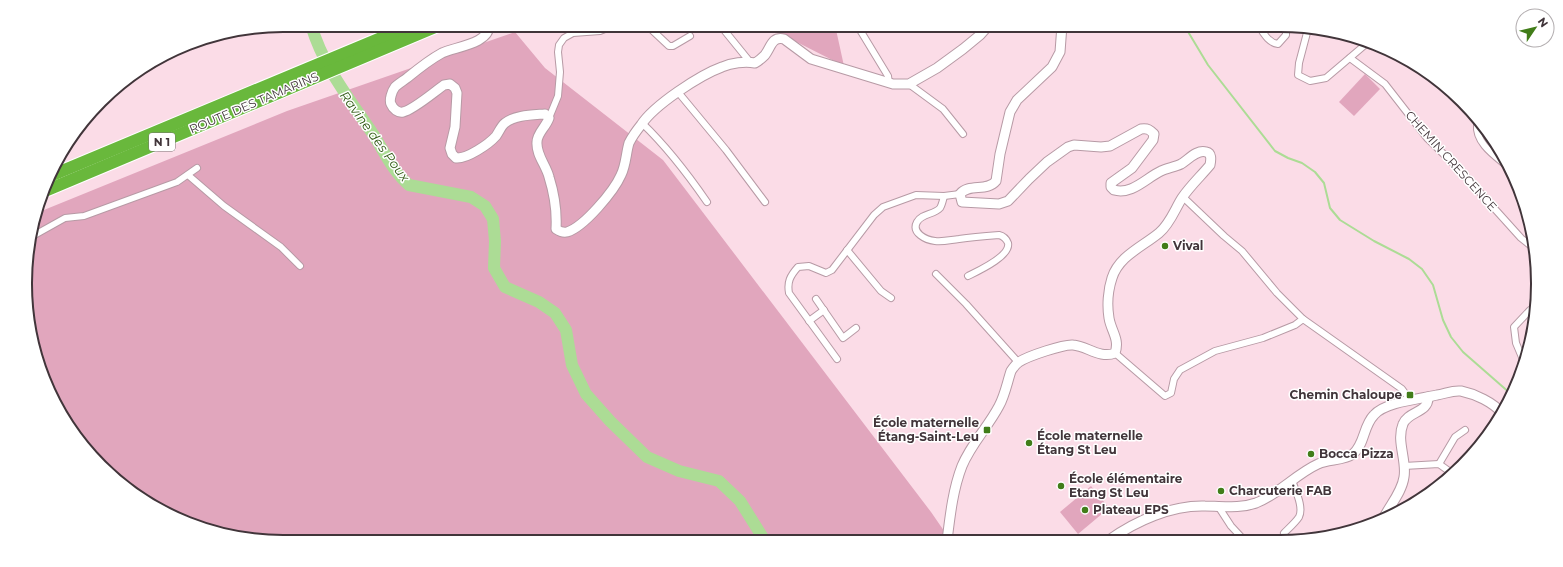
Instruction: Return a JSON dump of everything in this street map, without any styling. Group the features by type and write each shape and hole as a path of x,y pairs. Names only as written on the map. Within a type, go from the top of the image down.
{"highway":[{"name":"ROUTE DES TAMARINS","path":"358,53 398,32"},
{"name":"ROUTE DES TAMARINS","path":"58,173 358,53 420,32"},
{"name":"ROUTE DES TAMARINS","path":"51,187 276,87"}],"main road":[{"path":"486,32 478,41 443,53 427,62 394,88 390,103 394,110 401,112 408,110 444,85 450,84 455,88 457,93 455,127 450,148 452,154 456,158 465,156 481,148 496,136 504,123 513,119 545,114 549,118 547,124 540,132 537,142 540,157 549,176 552,189 557,219 556,228 561,232 566,232 577,226 603,202 621,175 630,142 642,123 659,105 722,66 750,62 755,64 766,53 772,42 779,38 784,39 811,59 889,83 909,84 937,68 963,50 983,32"},
{"path":"948,535 955,491 963,464 972,447 999,406 1011,371 1018,362 1047,351 1071,345 1082,346 1107,355 1115,353 1117,339 1109,318 1109,292 1112,278 1123,260 1164,228 1183,197 1210,165 1211,159 1209,154 1206,152 1197,153 1181,164 1161,171 1126,191 1114,190 1111,187 1111,183 1132,168 1153,140 1154,134 1146,128 1135,132 1110,146 1101,147 1074,145 1068,147 1038,171 1008,201 999,204 962,202 960,194 963,191 970,188 993,185 996,181 1006,125 1010,112 1017,100 1052,68 1060,52 1061,32"},
{"path":"1116,535 1142,521 1189,506 1239,507 1262,500 1319,463 1349,457 1361,443 1366,427 1374,414 1394,405 1410,400 1460,391 1484,400 1497,409"},
{"path":"1387,511 1402,483 1404,466 1401,433 1403,424 1411,415 1428,405 1428,397"}],"street":[{"path":"549,118 558,96 560,72 558,52 559,45 564,38 573,33 586,32"},
{"path":"655,32 669,46 674,46 690,36"},
{"path":"726,32 750,62"},
{"path":"861,32 888,76 889,83"},
{"path":"1263,32 1269,40 1278,44 1286,35 1286,32"},
{"path":"1307,34 1299,62 1298,75 1310,81 1326,78 1363,46"},
{"name":"CHEMIN CRESCENCE","path":"1350,58 1385,84 1427,138 1457,167 1528,244"},
{"path":"909,84 943,109 963,134"},
{"path":"678,92 726,150 765,202"},
{"path":"642,123 662,143 707,202"},
{"path":"1477,128 1482,141 1488,150 1497,157"},
{"path":"37,234 66,218 84,216 177,182 197,168"},
{"path":"188,175 224,206 281,247 300,266"},
{"path":"837,359 789,293 788,281 798,267 809,266 829,273 874,215 884,207 916,195 944,196 960,194"},
{"path":"944,196 941,207 938,210 925,215 918,222 916,231 922,237 932,241 944,242 959,238 998,235 1004,237 1008,244 1008,248 995,261 984,269 968,276"},
{"path":"1183,197 1242,251 1277,293 1303,318 1402,389 1410,400"},
{"path":"847,250 881,291 891,298"},
{"path":"936,274 966,304 1018,362"},
{"path":"816,299 843,338 856,328"},
{"path":"809,321 824,310"},
{"path":"1521,354 1516,343 1514,327 1529,311"},
{"path":"1115,353 1165,396 1171,393 1174,379 1180,370 1216,352 1263,338 1295,325 1303,318"},
{"path":"1438,464 1455,437 1465,430"},
{"path":"1404,466 1438,464 1448,470"},
{"path":"1284,533 1299,516 1300,511 1299,501 1292,480"},
{"path":"1218,506 1231,526 1239,535"}],"shaded area":[{"path":"515,32 545,68 663,160 931,512 947,535 284,535 251,533 203,522 172,509 144,493 118,473 84,437 58,395 45,364 34,316 32,284 34,251 43,210 287,111"},
{"path":"777,32 837,32 844,66"},
{"path":"1365,74 1380,89 1354,116 1339,102"},
{"name":"Plateau EPS","path":"1091,486 1109,508 1078,534 1060,512"}],"waterway":[{"name":"Ravine des Poux","path":"313,32 330,69 373,134 393,168 403,180 409,185 471,197 485,206 493,219 495,241 494,268 505,287 539,302 555,313 566,330 572,365 586,394 610,421 647,457 679,471 719,481 740,501 761,535"},
{"path":"1188,32 1208,65 1275,151 1302,163 1315,172 1324,183 1330,208 1340,220 1374,241 1409,259 1422,269 1433,285 1443,320 1451,337 1463,352 1507,391"}],"place":[{"name":"Vival","path":"1165,246"},
{"name":"Chemin Chaloupe","path":"1410,395"},
{"name":"École maternelle Étang-Saint-Leu","path":"987,430"},
{"name":"École maternelle Étang St Leu","path":"1029,443"},
{"name":"Bocca Pizza","path":"1311,454"},
{"name":"École élémentaire Etang St Leu","path":"1061,486"},
{"name":"Charcuterie FAB","path":"1221,491"},
{"name":"Plateau EPS","path":"1085,510"}]}
